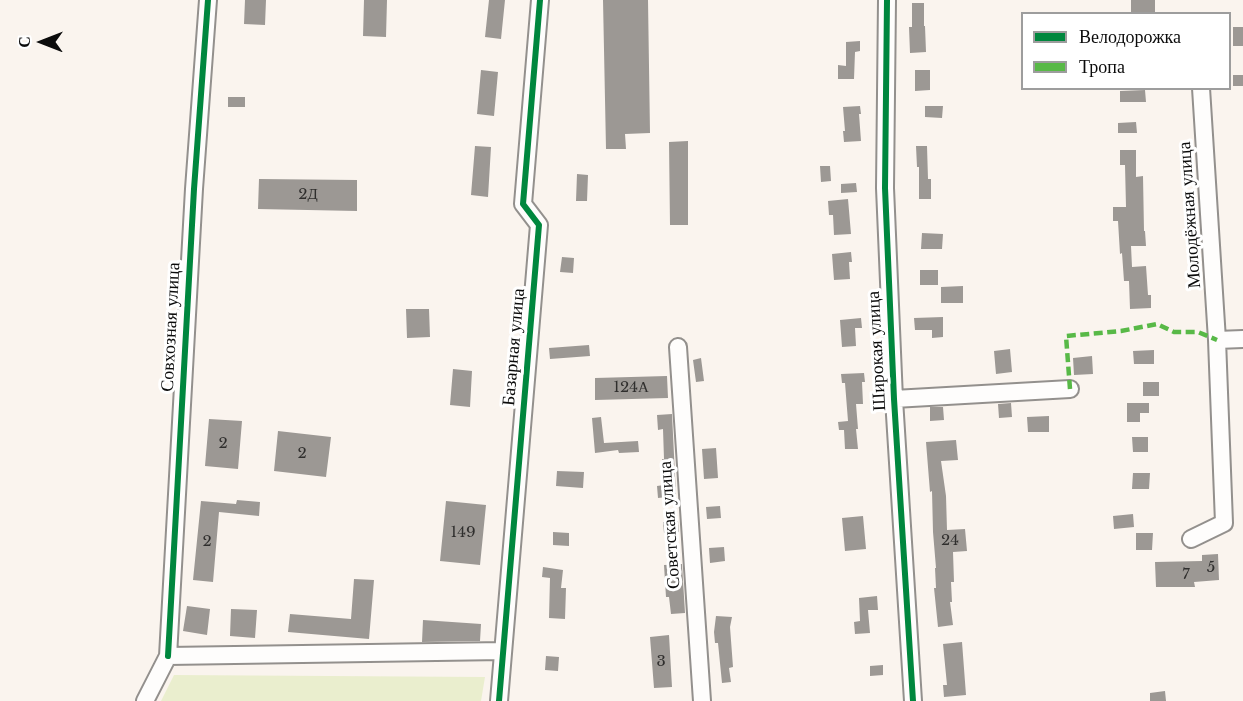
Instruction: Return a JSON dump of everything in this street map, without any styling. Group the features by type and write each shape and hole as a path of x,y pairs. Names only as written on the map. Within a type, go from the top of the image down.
{"street":[{"name":"Совхозная улица","path":"168,656 194,189 208,0"},
{"name":"Базарная улица","path":"499,701 539,225 523,204 540,0"},
{"name":"Широкая улица","path":"887,0 885,188 894,399 913,701"},
{"name":"Молодёжная улица","path":"1191,539 1224,523 1217,340 1201,90"},
{"path":"1217,340 1243,339"},
{"name":"Советская улица","path":"678,347 702,701"},
{"path":"894,399 1070,389"},
{"path":"145,701 168,656 503,651"}],"green space":[{"path":"174,675 485,677 481,701 161,701"}],"building":[{"path":"245,0 266,0 265,25 244,24"},
{"path":"364,0 387,0 386,37 363,36"},
{"path":"489,0 505,0 501,39 485,37"},
{"path":"603,0 648,0 650,133 625,134 626,149 606,149"},
{"path":"1131,0 1155,0 1155,12 1131,12"},
{"path":"912,3 924,3 926,52 910,53 909,27 912,27"},
{"path":"1233,27 1243,27 1243,46 1233,46"},
{"path":"860,41 860,51 855,52 854,79 838,79 838,65 846,66 846,42"},
{"path":"481,70 498,72 494,116 477,114"},
{"path":"915,70 930,70 930,90 915,91"},
{"path":"1233,75 1243,75 1243,86 1233,86"},
{"path":"1145,90 1146,102 1120,102 1120,91"},
{"path":"228,97 245,97 245,107 228,107"},
{"path":"860,106 861,141 844,142 843,107"},
{"path":"925,106 943,106 942,118 925,117"},
{"path":"1136,122 1137,133 1118,133 1118,123"},
{"path":"688,141 688,225 670,225 669,142"},
{"path":"475,146 491,147 488,197 471,195"},
{"path":"916,146 927,146 931,199 919,199 919,167 917,167"},
{"path":"1120,150 1136,150 1136,177 1143,176 1146,246 1131,246 1132,267 1146,266 1151,308 1130,309 1129,281 1124,281 1118,221 1113,221 1113,207 1126,207 1125,165 1120,165"},
{"path":"820,166 830,166 831,181 821,182"},
{"path":"577,174 588,175 587,201 576,201"},
{"path":"259,179 357,180 357,211 258,209"},
{"path":"856,183 857,192 841,193 841,184"},
{"path":"848,199 851,234 834,235 833,215 829,215 828,201"},
{"path":"922,233 943,234 942,249 921,249"},
{"path":"851,252 850,279 834,280 832,254"},
{"path":"562,257 574,258 573,273 560,272"},
{"path":"920,270 938,270 938,285 920,285"},
{"path":"963,286 963,303 941,303 941,287"},
{"path":"406,309 429,309 430,337 407,338"},
{"path":"943,317 943,337 932,338 932,330 915,330 914,318"},
{"path":"861,318 862,328 855,328 856,346 842,347 840,320"},
{"path":"589,345 590,356 550,359 549,348"},
{"path":"1010,349 1012,372 996,374 994,351"},
{"path":"1154,350 1154,364 1134,364 1133,351"},
{"path":"1092,356 1093,374 1074,375 1073,358"},
{"path":"701,358 704,381 696,382 693,360"},
{"path":"453,369 472,371 470,407 450,405"},
{"path":"864,373 863,404 856,404 858,449 845,449 844,430 839,430 838,422 848,421 845,383 842,383 841,374"},
{"path":"667,376 668,398 595,400 595,378"},
{"path":"1143,382 1159,382 1159,396 1143,396"},
{"path":"1011,403 1012,417 999,418 998,404"},
{"path":"1127,403 1149,403 1149,413 1140,413 1140,422 1127,422"},
{"path":"930,407 943,407 944,420 930,421"},
{"path":"672,414 676,496 658,498 657,486 664,485 662,459 664,459 663,429 658,430 657,415"},
{"path":"1049,416 1049,432 1028,432 1027,417"},
{"path":"601,417 604,443 638,441 639,452 619,453 618,450 595,453 592,418"},
{"path":"209,419 242,421 238,469 205,466"},
{"path":"278,431 331,437 326,477 274,471"},
{"path":"1132,437 1148,437 1148,452 1133,452"},
{"path":"956,440 958,460 941,461 946,496 947,530 965,529 967,551 953,552 954,582 951,582 952,602 950,602 953,625 938,627 934,588 936,588 936,568 932,491 930,492 926,442"},
{"path":"716,448 718,478 704,479 702,449"},
{"path":"557,471 584,472 583,488 556,486"},
{"path":"1133,473 1150,473 1149,489 1132,489"},
{"path":"237,500 260,502 259,516 219,512 213,582 193,580 201,501 236,504"},
{"path":"446,501 486,505 480,565 440,561"},
{"path":"720,506 721,518 707,519 706,507"},
{"path":"1133,514 1134,527 1114,529 1113,516"},
{"path":"863,516 866,549 845,551 842,518"},
{"path":"678,521 679,532 664,533 663,522"},
{"path":"553,532 569,533 569,546 553,545"},
{"path":"1136,533 1153,533 1152,550 1136,550"},
{"path":"724,547 725,561 710,563 709,548"},
{"path":"1218,554 1219,580 1194,582 1195,587 1156,587 1155,562 1202,561 1202,555"},
{"path":"682,564 685,613 671,614 669,597 666,597 664,565"},
{"path":"543,567 563,570 561,588 566,588 565,619 549,618 550,578 542,577"},
{"path":"354,579 374,580 369,639 288,632 290,614 351,619"},
{"path":"877,596 878,610 868,610 870,633 855,634 854,622 860,621 859,598"},
{"path":"187,606 210,609 207,635 183,631"},
{"path":"231,609 257,610 255,638 230,636"},
{"path":"716,616 732,617 730,627 733,667 729,668 731,682 722,683 718,643 715,643 714,632"},
{"path":"423,620 481,624 480,641 422,642"},
{"path":"669,635 672,687 654,688 650,637"},
{"path":"962,642 966,695 944,697 943,685 947,685 943,644"},
{"path":"546,656 559,657 558,671 545,670"},
{"path":"883,665 883,675 870,676 870,666"},
{"path":"1165,691 1166,701 1150,701 1150,693"}],"marked path":[{"path":"1070,389 1066,336 1121,331 1157,324 1174,332 1198,332 1217,340"}],"cycle path":[{"path":"168,656 194,189 208,0"},
{"path":"499,701 539,225 523,204 540,0"},
{"path":"887,0 885,188 894,399 913,701"}]}
